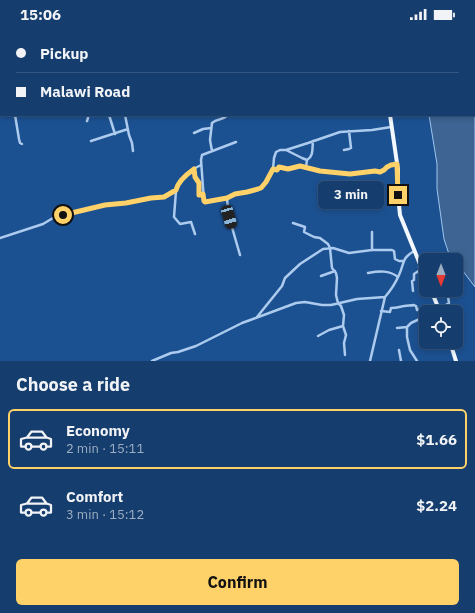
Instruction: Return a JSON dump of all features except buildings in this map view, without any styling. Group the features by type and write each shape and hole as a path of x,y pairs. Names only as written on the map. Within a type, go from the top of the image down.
{"main road":[{"path":"390,116 397,164 400,215 419,263"},
{"path":"452,349 456,361"}],"street":[{"path":"15,116 19,139 20,143 22,144"},
{"path":"87,121 88,116"},
{"path":"109,116 115,134"},
{"path":"124,116 133,151"},
{"path":"212,151 210,140 212,122 224,119 227,116"},
{"path":"236,142 202,155 201,165 205,202 227,198 235,194 261,188 273,169 276,152 280,150 286,150 340,132 391,127"},
{"path":"194,133 203,129 211,128"},
{"path":"91,141 128,129"},
{"path":"344,150 349,150 351,148 349,132"},
{"path":"306,167 307,160 312,155 313,141"},
{"path":"286,150 307,160"},
{"path":"273,169 277,170 279,167 284,167 286,169 300,166 320,171 350,174 375,171 380,172 391,165 397,164"},
{"path":"195,234 191,222 180,224 174,217 176,190 180,181 201,165"},
{"path":"194,169 195,177 199,183 199,195 203,194"},
{"path":"0,238 43,224 53,218 63,215 105,205 164,197 176,190"},
{"path":"227,198 229,217 240,255"},
{"path":"293,223 304,227 304,232 320,238 328,244 330,248 332,268 335,271 337,278 336,295 344,315 343,326 346,335 344,343 345,355"},
{"path":"372,232 372,250"},
{"path":"256,318 282,286 286,278 295,269 323,249 333,248 349,253 372,250 392,250 394,252 395,259 404,261"},
{"path":"370,361 385,297 390,292 404,261 408,255 414,251 420,270 414,274 414,280 412,281 413,291"},
{"path":"321,276 335,271"},
{"path":"368,272 389,272 398,276"},
{"path":"152,361 160,359 171,353 196,346 236,326 296,303 305,302 331,305 357,299 385,297"},
{"path":"381,311 390,312 391,308 414,305 416,306 417,310 419,309"},
{"path":"397,328 407,327 419,319"},
{"path":"318,336 329,330 343,326"},
{"path":"407,327 407,337 410,350 417,361"},
{"path":"400,350 401,361"}],"water":[{"path":"429,116 475,116 475,287 463,271 463,253 449,253 444,239 437,189 437,164"}],"route":[{"path":"63,215 105,205 164,197 176,190 180,181 194,169 194,176 199,183 198,192 199,195 203,194 205,202 227,198 235,194 261,188 271,175 273,169 277,170 279,167 288,169 300,166 320,171 356,174 375,171 380,172 391,165 397,164 398,195"}]}
